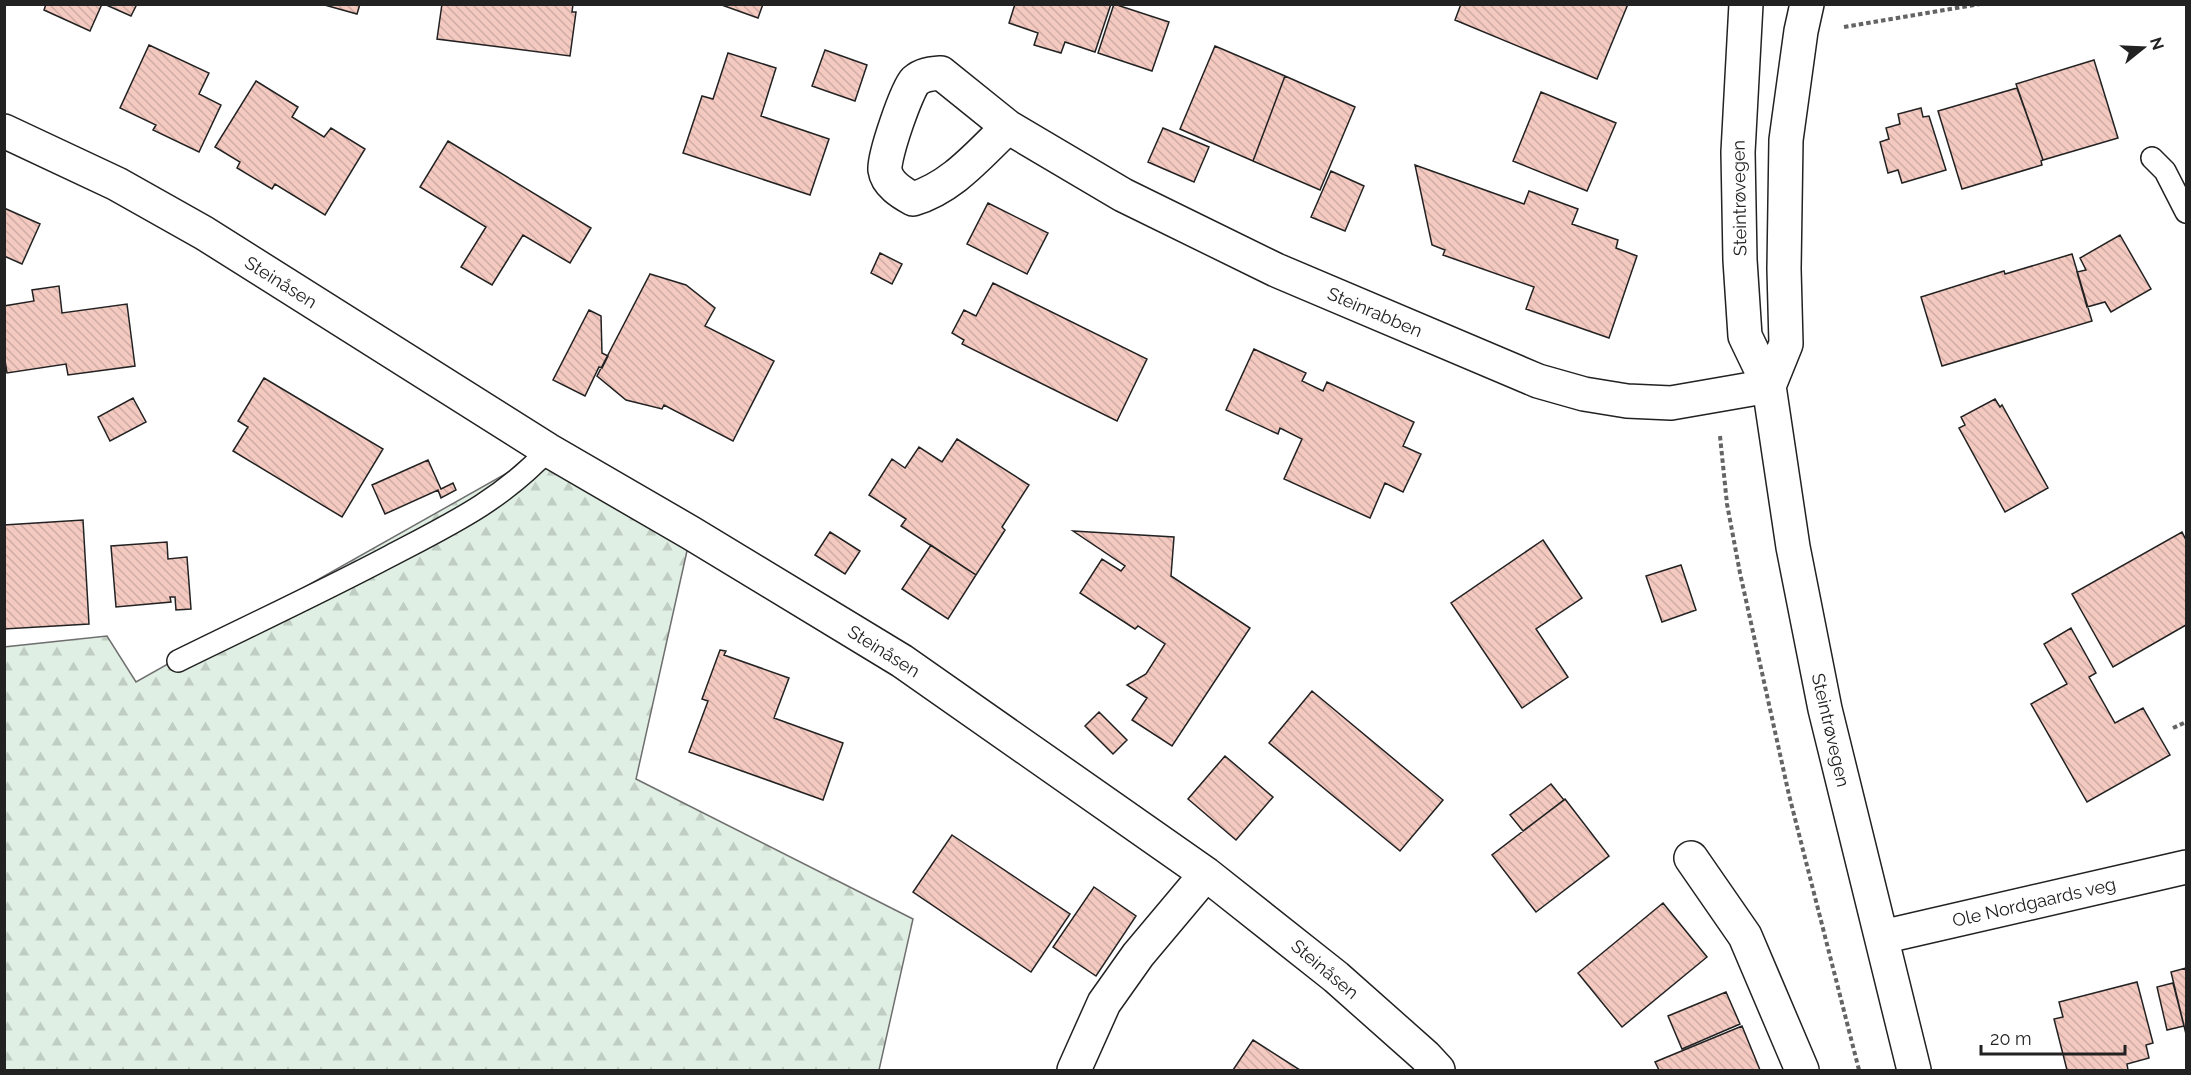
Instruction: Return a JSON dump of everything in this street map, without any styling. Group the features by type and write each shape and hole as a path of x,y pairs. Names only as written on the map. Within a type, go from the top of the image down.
{"street":[{"name":"Steintrøvegen","path":"1746,4 1738,152 1740,260 1745,336 1769,386 1793,547 1825,709 1914,1071"},
{"path":"1769,386 1786,344 1784,269 1786,140 1801,31 1807,4"},
{"name":"Steinrabben","path":"1008,127 1123,195 1276,270 1538,381 1584,394 1671,403 1769,386"},
{"name":"Steinåsen","path":"4,131 117,184 204,233 548,450 691,533 902,661 1206,874 1336,976 1425,1056 1438,1071"},
{"path":"1691,858 1745,936 1802,1071"},
{"name":"Ole Nordgaards veg","path":"1882,938 2187,867"},
{"path":"1074,1071 1104,1004 1138,955 1206,874"}],"lane":[{"path":"2152,158 2165,171 2187,212"},
{"path":"177,661 367,569 450,525 518,480 548,450"}],"path":[{"path":"1842,27 1980,4"},
{"path":"2173,728 2187,722"}],"green space":[{"path":"548,450 691,533 636,779 913,919 879,1070 5,1070 4,647 107,636 136,682"}],"building":[{"path":"46,4 102,4 90,31 44,10"},
{"path":"104,4 137,4 131,16"},
{"path":"321,4 360,4 357,14"},
{"path":"442,4 573,4 572,12 576,12 570,56 437,39"},
{"path":"719,4 763,4 758,18"},
{"path":"1015,4 1111,4 1095,52 1065,42 1061,53 1034,45 1038,33 1009,23"},
{"path":"1114,4 1169,22 1152,71 1098,53"},
{"path":"1461,4 1628,4 1597,79 1455,20"},
{"path":"149,45 209,73 199,94 221,105 199,152 153,130 156,125 120,108"},
{"path":"1215,46 1285,76 1253,161 1180,129"},
{"path":"825,50 867,65 855,101 812,86"},
{"path":"728,53 776,68 761,116 829,139 810,195 683,153 702,96 713,99"},
{"path":"2094,60 2118,138 2043,160 2016,84"},
{"path":"1285,76 1355,107 1320,190 1253,161"},
{"path":"256,81 298,107 292,117 324,137 331,128 365,149 325,215 275,184 272,189 237,168 240,162 215,147"},
{"path":"2017,88 2043,160 2042,165 1962,189 1938,111"},
{"path":"1541,92 1616,123 1587,191 1513,161"},
{"path":"1921,108 1923,117 1929,116 1946,170 1902,183 1898,170 1888,173 1880,142 1889,139 1886,128 1900,124 1898,114"},
{"path":"1163,128 1209,147 1194,182 1148,162"},
{"path":"448,141 591,228 570,263 523,235 492,285 461,267 486,227 420,187"},
{"path":"1415,165 1524,204 1529,191 1578,209 1572,224 1618,240 1616,248 1637,256 1609,338 1526,309 1534,287 1443,255 1445,250 1432,245"},
{"path":"1331,171 1364,186 1345,231 1311,217"},
{"path":"988,203 1048,233 1027,274 967,244"},
{"path":"4,208 40,224 22,264 4,256"},
{"path":"2120,235 2151,289 2111,312 2105,302 2087,307 2077,272 2086,270 2080,258"},
{"path":"880,253 902,264 892,284 871,273"},
{"path":"2072,254 2092,321 1942,366 1921,297 2004,271 2005,274"},
{"path":"650,274 686,285 715,308 705,326 774,361 733,441 664,405 662,409 626,400 597,376"},
{"path":"993,283 1147,359 1117,421 962,344 964,340 952,333 964,310 976,316"},
{"path":"59,286 62,313 127,304 135,366 68,375 66,364 7,373 4,354 4,306 34,301 32,290"},
{"path":"589,310 601,316 602,353 608,356 602,368 599,367 585,396 553,380"},
{"path":"1254,349 1306,373 1302,381 1323,391 1327,382 1414,422 1403,446 1421,454 1403,492 1385,483 1370,518 1284,479 1302,439 1280,428 1278,434 1226,410"},
{"path":"264,378 383,449 342,517 233,451 248,427 238,421"},
{"path":"133,398 146,422 110,441 98,417"},
{"path":"1995,399 2000,407 2002,405 2048,488 2005,512 1959,428 1965,425 1961,417"},
{"path":"957,439 1029,485 1002,527 1005,530 976,575 901,526 906,519 869,495 892,459 905,468 919,447 942,462"},
{"path":"428,460 441,489 453,483 456,490 441,498 438,490 385,514 372,485"},
{"path":"83,520 89,624 4,629 4,525"},
{"path":"1073,531 1174,537 1171,576 1250,628 1172,746 1132,720 1147,698 1127,685 1146,674 1165,644 1138,626 1135,629 1080,593 1102,559 1121,571 1125,566"},
{"path":"830,532 860,551 845,574 815,555"},
{"path":"2182,532 2186,540 2186,625 2113,667 2072,594"},
{"path":"1543,540 1582,598 1536,629 1568,677 1522,708 1451,603"},
{"path":"167,542 168,559 187,557 191,609 176,610 175,597 170,597 171,602 116,607 111,546"},
{"path":"931,545 976,575 948,619 902,589"},
{"path":"1681,565 1696,610 1662,622 1646,576"},
{"path":"2071,628 2096,673 2089,677 2115,723 2143,708 2170,755 2087,802 2031,704 2067,684 2044,644"},
{"path":"720,650 726,651 724,655 789,678 774,718 843,743 823,800 689,752 708,701 702,699"},
{"path":"1312,691 1443,800 1400,851 1269,743"},
{"path":"1099,712 1127,740 1113,754 1085,726"},
{"path":"1225,756 1273,797 1236,840 1188,799"},
{"path":"1551,784 1564,800 1523,831 1510,815"},
{"path":"1565,799 1609,856 1536,912 1492,855"},
{"path":"952,835 1070,914 1031,972 913,892"},
{"path":"1094,887 1136,916 1096,976 1053,947"},
{"path":"1663,903 1707,957 1622,1027 1578,973"},
{"path":"2186,968 2186,1034 2171,972"},
{"path":"2137,982 2153,1043 2146,1045 2149,1058 2127,1064 2128,1070 2067,1070 2054,1019 2063,1017 2059,1002"},
{"path":"2173,983 2184,1026 2167,1030 2157,987"},
{"path":"1726,992 1740,1024 1682,1049 1668,1016"},
{"path":"1742,1026 1760,1070 1659,1070 1655,1062"},
{"path":"1253,1040 1300,1070 1233,1070"}]}
